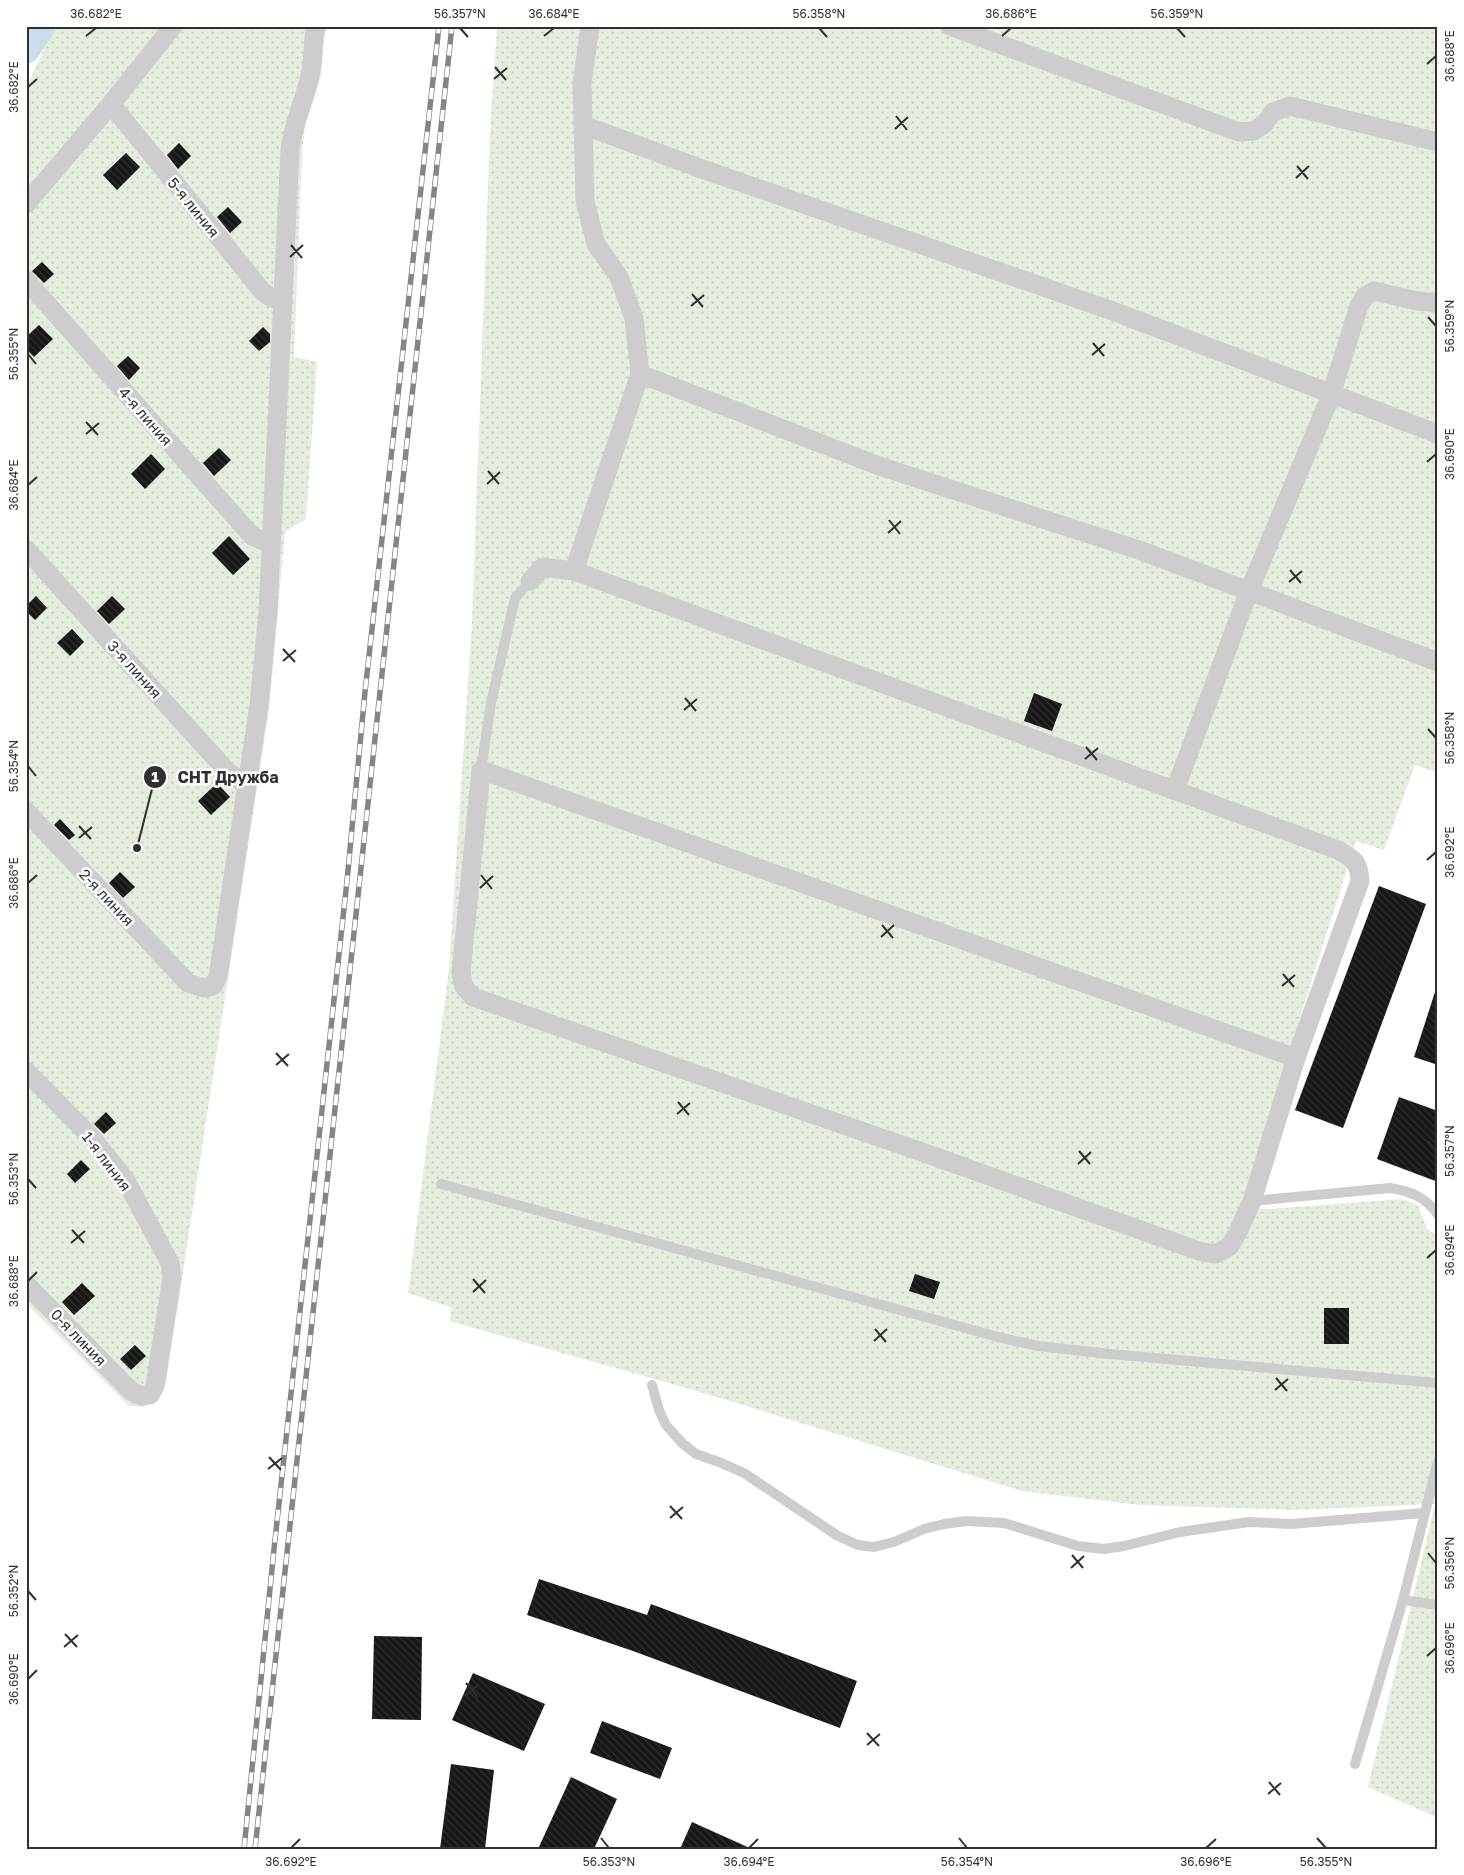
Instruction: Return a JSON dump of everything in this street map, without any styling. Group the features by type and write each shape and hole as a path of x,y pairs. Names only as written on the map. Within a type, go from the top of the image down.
{"street":[{"path":"26,204 111,104 173,26"},
{"path":"246,785 260,696 268,612 290,150 292,131 310,75 316,26"},
{"path":"574,571 640,374 634,318 619,277 596,244 585,201 582,84 590,26"},
{"path":"950,26 1239,132 1254,131 1265,123 1273,112 1290,106 1438,142"},
{"name":"5-я линия","path":"111,104 263,292 272,298 283,301"},
{"path":"583,125 711,172 1110,310 1438,434"},
{"name":"4-я линия","path":"26,280 252,536 271,544"},
{"path":"1175,790 1249,591 1332,395 1359,306 1365,296 1374,290 1417,301 1438,303"},
{"path":"640,374 882,467 1138,550 1438,662"},
{"name":"3-я линия","path":"26,549 227,771 246,785"},
{"path":"530,581 543,567 574,571 1338,850 1352,858 1359,868 1360,881 1296,1058 1252,1201 1230,1246 1216,1254 1202,1252 913,1149 473,997 464,987 461,973 481,770 1296,1058"},
{"name":"2-я линия","path":"26,811 188,983 204,988 213,986 218,977 246,785"},
{"name":"1-я линия","path":"26,1071 93,1139 125,1179 170,1263 172,1277 155,1386 150,1395 141,1396 131,1391"},
{"name":"0-я линия","path":"26,1284 131,1391"}],"lane":[{"path":"481,770 491,703 515,598 530,581"},
{"path":"441,1184 998,1337 1038,1346 1438,1383"},
{"path":"1252,1201 1390,1188 1407,1190 1423,1199 1438,1215"},
{"path":"652,1385 666,1426 682,1443 696,1454 744,1473 838,1536 858,1545 874,1547 894,1542 924,1529 967,1520 1004,1523 1078,1546 1104,1549 1180,1532 1249,1522 1291,1524 1424,1513"},
{"path":"1355,1764 1403,1600 1438,1461"},
{"path":"1403,1600 1438,1605"}],"green space":[{"path":"55,26 328,26 324,39 321,76 305,126 302,153 294,357 317,362 306,519 285,532 269,710 166,1383 159,1399 143,1407 129,1406 26,1303 26,88"},
{"path":"497,26 1438,26 1438,773 1415,765 1384,850 1356,841 1240,1207 1270,1209 1402,1199 1418,1205 1427,1229 1438,1236 1438,1818 1368,1787 1435,1504 1296,1510 1140,1505 1022,1491 697,1391 449,1321 452,1308 408,1293 449,969 472,622 490,134"}],"building":[{"path":"179,143 191,156 178,169 167,155"},
{"path":"126,153 140,167 117,190 103,175"},
{"path":"228,207 242,222 230,233 217,217"},
{"path":"42,262 54,274 44,283 32,271"},
{"path":"39,325 53,339 34,357 26,349 26,337"},
{"path":"263,327 270,334 270,342 259,351 249,341"},
{"path":"128,356 140,368 129,380 117,366"},
{"path":"219,448 231,460 214,476 203,463"},
{"path":"151,454 165,469 145,489 131,474"},
{"path":"229,536 250,559 233,575 212,553"},
{"path":"36,596 47,608 35,620 26,611 26,606"},
{"path":"112,596 125,609 109,624 97,611"},
{"path":"72,629 84,642 70,656 57,643"},
{"path":"1034,693 1062,704 1052,731 1024,721"},
{"path":"217,783 230,797 211,815 198,801"},
{"path":"60,819 75,835 69,840 54,825"},
{"path":"120,872 135,887 123,898 109,883"},
{"path":"1379,886 1426,904 1343,1128 1295,1110"},
{"path":"1435,992 1438,992 1438,1065 1414,1057"},
{"path":"1399,1097 1438,1111 1438,1182 1377,1159"},
{"path":"106,1112 116,1123 104,1134 94,1124"},
{"path":"81,1160 90,1169 75,1183 67,1174"},
{"path":"915,1274 940,1282 934,1299 909,1291"},
{"path":"82,1283 95,1296 74,1315 62,1302"},
{"path":"1324,1308 1349,1308 1349,1344 1324,1344"},
{"path":"135,1345 146,1356 131,1370 120,1359"},
{"path":"539,1579 647,1615 651,1604 857,1681 840,1728 633,1651 527,1615"},
{"path":"374,1636 422,1637 421,1720 372,1719"},
{"path":"473,1673 545,1704 524,1751 452,1720"},
{"path":"602,1721 672,1748 660,1779 590,1753"},
{"path":"451,1764 494,1770 485,1849 440,1849"},
{"path":"571,1777 617,1799 594,1849 538,1849"},
{"path":"692,1822 752,1849 680,1849"}],"waterway":[{"path":"26,49 41,26"}],"railway":[{"path":"244,1849 274,1549 347,881 365,692 439,26"},
{"path":"255,1849 452,26"}],"place":[{"name":"СНТ Дружба","path":"137,848"}]}
